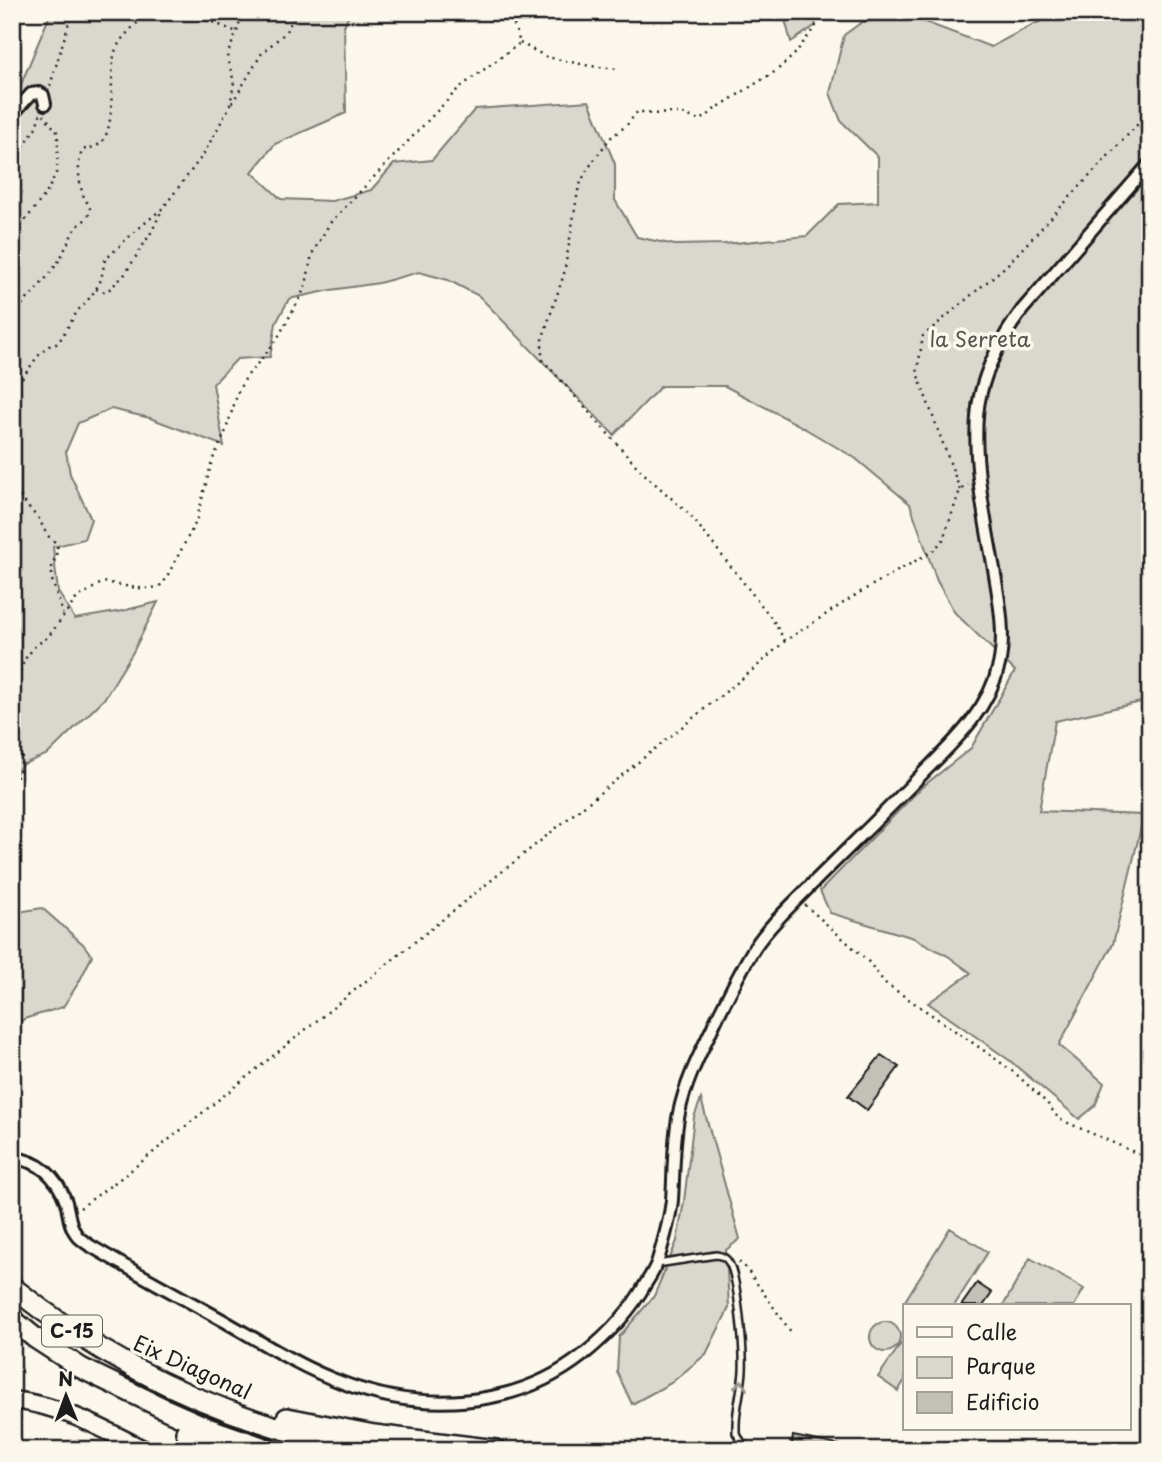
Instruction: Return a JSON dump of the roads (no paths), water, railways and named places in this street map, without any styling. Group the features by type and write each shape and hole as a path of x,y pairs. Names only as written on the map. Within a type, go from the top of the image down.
{"highway":[{"name":"Eix Diagonal","path":"12,1287 95,1346 136,1370 190,1395 266,1425 311,1438 371,1450"},
{"name":"C-15","path":"12,1320 81,1368 210,1429 270,1450"},
{"path":"81,1368 104,1389 122,1400 226,1450"},
{"path":"136,1370 305,1423 374,1435 496,1450"}],"street":[{"path":"12,115 31,94 43,95 43,108"},
{"path":"12,1158 35,1163 51,1176 62,1193 75,1233 89,1245 312,1369 362,1390 428,1402 460,1402 494,1396 528,1386 563,1369 594,1346 621,1320 642,1292 657,1265 672,1205 676,1132 684,1091 710,1032 753,950 765,933 946,750 983,705 993,684 1000,656 1002,629 977,451 979,397 995,353 1022,310 1150,163"},
{"path":"12,1399 41,1404 75,1416 145,1450"}],"lane":[{"path":"657,1265 716,1255 724,1256 732,1268 743,1364 736,1425 737,1433 747,1450"}],"park label":[{"name":"la Serreta","path":"980,340"}]}
